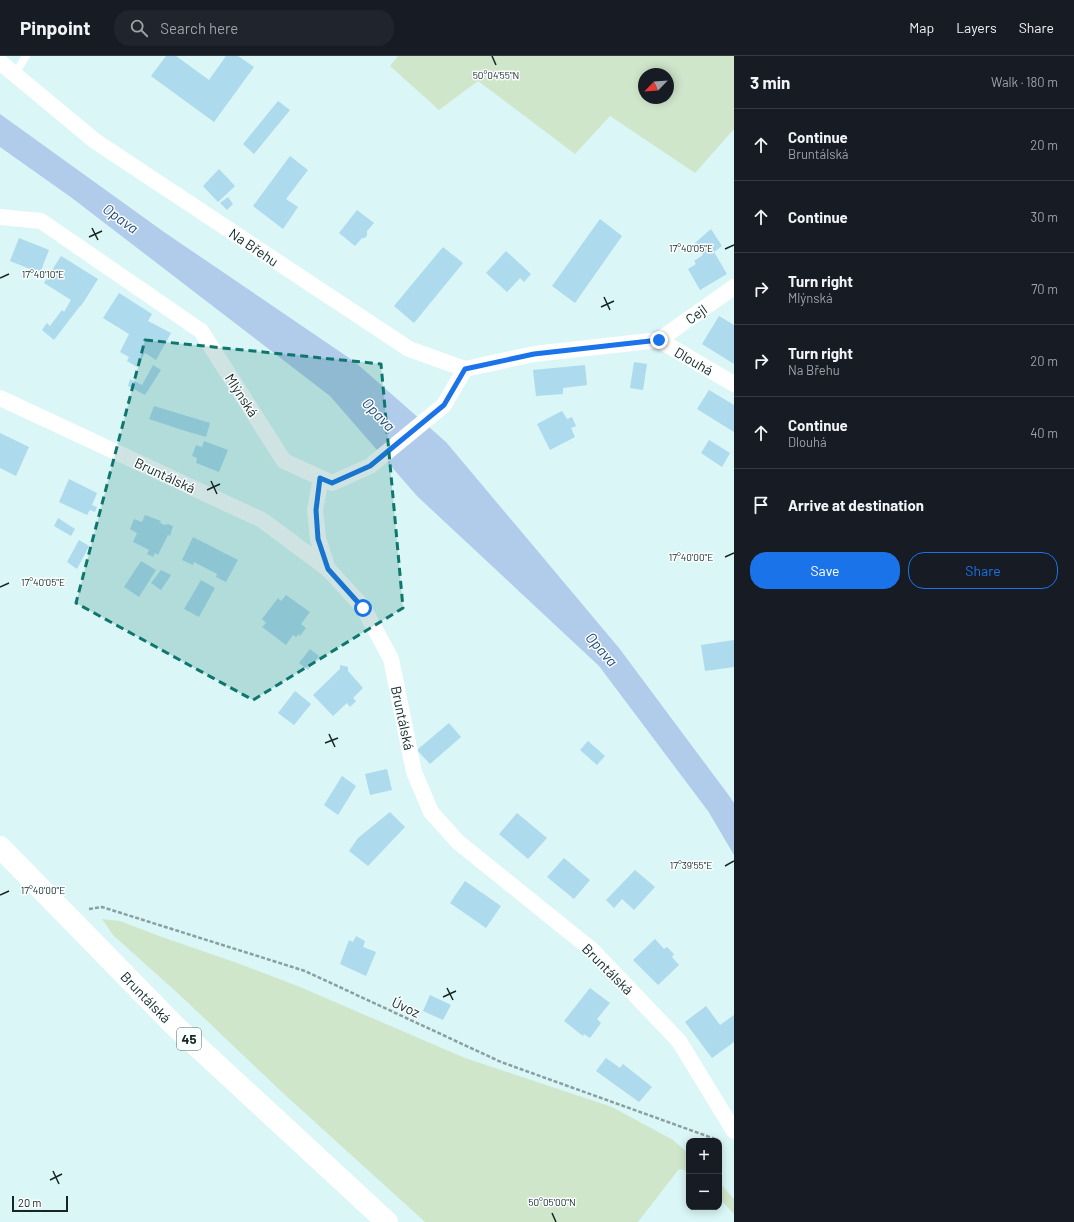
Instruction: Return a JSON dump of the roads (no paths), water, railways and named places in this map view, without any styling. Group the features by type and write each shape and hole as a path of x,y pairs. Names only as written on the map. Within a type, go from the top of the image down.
{"main road":[{"name":"Bruntálská","path":"0,847 175,1026 387,1222"}],"street":[{"name":"Na Břehu","path":"0,62 95,141 409,349 465,369"},
{"name":"Mlýnská","path":"0,217 41,221 201,331 284,461 332,483 370,466 444,405 465,369"},
{"name":"Cejl","path":"659,340 734,287"},
{"name":"Dlouhá","path":"465,369 534,354 659,340 734,384"},
{"name":"Bruntálská","path":"0,398 262,520 328,569 363,608 391,659 414,772 431,812 458,842 592,950 679,1041 734,1131"},
{"path":"320,478 316,510 318,539 328,569"}],"lane":[{"path":"15,74 26,56"}],"water":[{"name":"Opava","path":"0,114 164,232 355,362 446,442 619,648 730,797 734,803 734,855 708,811 599,666 417,496 330,396 72,198 0,147"}]}
